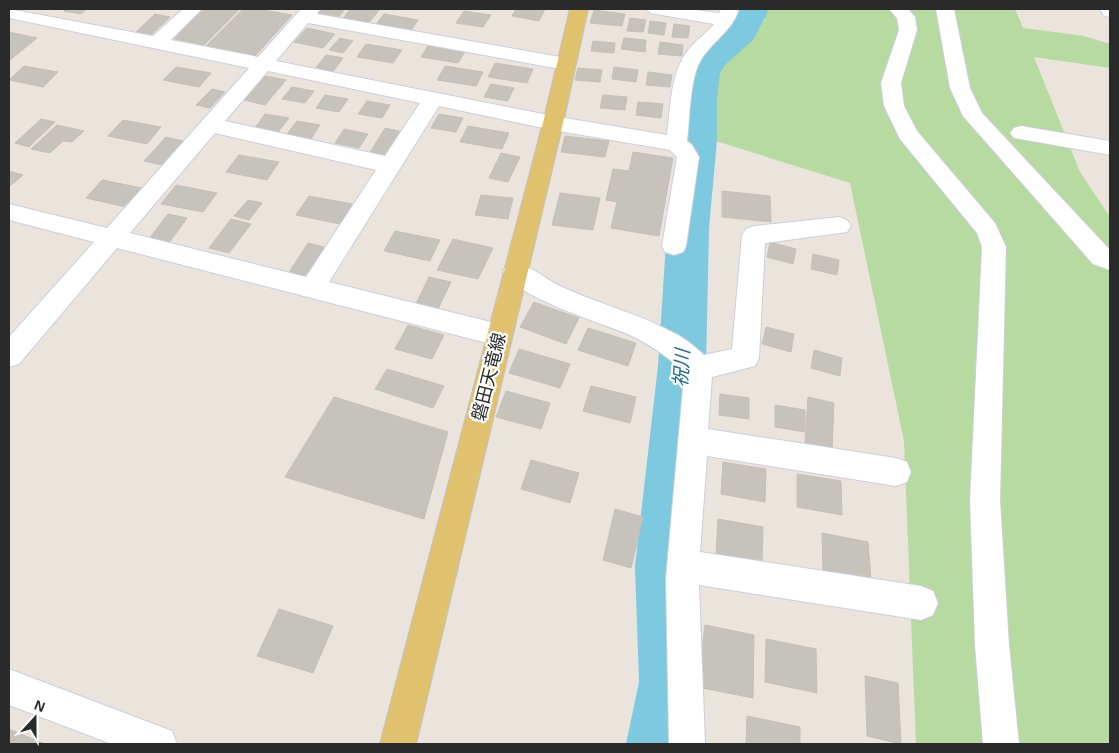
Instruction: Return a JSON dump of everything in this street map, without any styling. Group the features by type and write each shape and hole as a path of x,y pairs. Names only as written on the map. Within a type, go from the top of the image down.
{"main road":[{"name":"磐田天竜線","path":"398,744 553,123 579,9"}],"street":[{"path":"157,43 193,9"},
{"path":"656,9 728,14 714,36 697,52 691,61 686,74 676,144"},
{"path":"898,9 906,17 908,30 891,83 894,106 908,134 987,229 994,247 985,500 992,645 1001,744"},
{"path":"945,9 960,88 973,116 1102,257 1110,262"},
{"path":"9,13 553,123 676,144 684,150 688,157 674,246"},
{"path":"9,356 308,13 566,64"},
{"path":"312,288 433,99"},
{"path":"210,125 390,165"},
{"path":"1020,133 1110,148"},
{"path":"9,212 499,335"},
{"path":"696,369 745,358 754,235 839,226"},
{"path":"515,272 552,294 640,328 669,343 694,363 698,377 683,566 688,744"},
{"path":"693,440 896,472"},
{"path":"683,566 921,603"},
{"path":"9,687 159,744"}],"green space":[{"path":"758,9 1015,9 1023,28 1084,36 1110,44 1110,68 1034,57 1080,172 1110,217 1110,744 916,744 904,441 850,183 703,137 720,67 765,20"}],"building":[{"path":"67,9 87,9 81,14 64,11"},
{"path":"202,9 240,9 204,45 171,38"},
{"path":"243,9 257,9 292,15 255,56 206,46"},
{"path":"319,9 344,11 334,22 311,18"},
{"path":"350,9 380,9 367,25 341,21"},
{"path":"516,9 545,9 539,21 512,16"},
{"path":"594,10 625,14 622,26 590,23"},
{"path":"464,11 491,15 483,27 456,23"},
{"path":"155,14 170,17 150,36 135,33"},
{"path":"384,14 418,20 410,32 375,26"},
{"path":"630,18 646,20 643,32 627,31"},
{"path":"650,21 666,23 664,35 648,33"},
{"path":"674,24 690,26 688,38 672,37"},
{"path":"307,28 335,34 323,48 294,42"},
{"path":"9,32 37,38 9,61"},
{"path":"340,38 353,41 343,53 329,50"},
{"path":"624,38 646,40 645,52 621,49"},
{"path":"593,41 615,43 614,53 591,51"},
{"path":"660,42 683,45 682,56 658,54"},
{"path":"366,44 402,50 393,63 357,57"},
{"path":"429,44 466,50 458,63 421,57"},
{"path":"326,55 343,58 332,73 315,69"},
{"path":"495,63 533,69 527,83 488,77"},
{"path":"24,66 58,72 43,87 9,80"},
{"path":"445,66 483,72 476,86 437,80"},
{"path":"176,67 211,73 199,87 163,80"},
{"path":"614,67 638,70 636,82 612,79"},
{"path":"578,68 602,70 600,82 575,80"},
{"path":"648,72 672,75 670,87 646,85"},
{"path":"265,76 286,80 265,105 244,100"},
{"path":"491,84 514,88 508,101 484,97"},
{"path":"292,87 314,91 305,103 282,99"},
{"path":"212,89 225,92 210,108 196,105"},
{"path":"325,95 348,99 339,112 316,108"},
{"path":"603,95 627,97 625,110 600,108"},
{"path":"367,101 390,105 382,118 358,114"},
{"path":"638,102 663,104 661,118 636,115"},
{"path":"265,114 289,118 278,132 255,128"},
{"path":"439,114 463,118 456,132 431,128"},
{"path":"41,119 55,122 29,147 15,143"},
{"path":"123,120 161,127 147,144 108,136"},
{"path":"297,121 320,125 311,139 287,134"},
{"path":"57,125 84,131 72,142 63,141 50,153 31,149"},
{"path":"468,126 509,133 502,149 460,142"},
{"path":"385,128 403,132 388,157 369,154"},
{"path":"344,129 368,134 359,148 335,143"},
{"path":"565,136 609,141 605,157 561,152"},
{"path":"166,137 183,141 162,165 144,161"},
{"path":"633,152 673,158 659,236 611,228 617,202 606,200 613,169 629,171"},
{"path":"501,153 520,157 508,182 489,178"},
{"path":"239,155 279,162 267,180 226,172"},
{"path":"9,171 23,175 9,187"},
{"path":"102,180 142,188 126,207 86,198"},
{"path":"176,185 217,193 203,212 161,204"},
{"path":"722,191 770,196 771,222 722,217"},
{"path":"560,193 600,198 593,230 552,225"},
{"path":"481,195 513,198 508,219 475,215"},
{"path":"309,196 352,204 340,224 296,215"},
{"path":"248,200 262,203 249,220 234,216"},
{"path":"168,214 187,218 169,243 149,239"},
{"path":"231,219 251,224 229,253 209,248"},
{"path":"395,231 440,240 430,261 384,251"},
{"path":"453,239 493,248 478,279 437,270"},
{"path":"770,242 796,249 793,264 767,257"},
{"path":"308,243 328,248 309,279 288,274"},
{"path":"813,254 839,260 837,275 811,269"},
{"path":"429,277 451,282 435,315 413,310"},
{"path":"534,302 579,318 566,344 520,327"},
{"path":"408,325 444,335 432,359 395,349"},
{"path":"766,327 794,334 791,352 762,344"},
{"path":"588,328 636,343 628,366 578,350"},
{"path":"519,349 570,364 560,388 509,373"},
{"path":"814,350 842,358 840,376 811,368"},
{"path":"387,369 444,386 433,408 375,389"},
{"path":"591,386 636,397 630,423 583,411"},
{"path":"506,391 550,403 541,429 496,417"},
{"path":"720,394 749,398 749,419 719,415"},
{"path":"334,397 448,432 424,519 285,477"},
{"path":"808,397 834,403 832,450 805,444"},
{"path":"775,405 805,410 805,432 775,427"},
{"path":"531,460 579,473 570,503 521,489"},
{"path":"723,462 766,469 765,502 721,494"},
{"path":"797,474 841,481 842,515 797,507"},
{"path":"615,509 643,517 631,568 603,560"},
{"path":"718,519 763,527 762,563 716,555"},
{"path":"822,533 868,542 871,579 823,570"},
{"path":"279,609 333,626 313,673 257,656"},
{"path":"705,625 754,635 753,698 697,687"},
{"path":"766,639 816,649 817,693 765,682"},
{"path":"865,676 898,683 901,744 867,736"},
{"path":"747,716 800,727 800,744 746,744"},
{"path":"9,729 45,744 9,744"}],"waterway":[{"name":"祝川","path":"659,744 670,682 664,566 682,366 688,228 698,140 699,97 703,73 712,58 741,33 752,12 751,9"}]}
